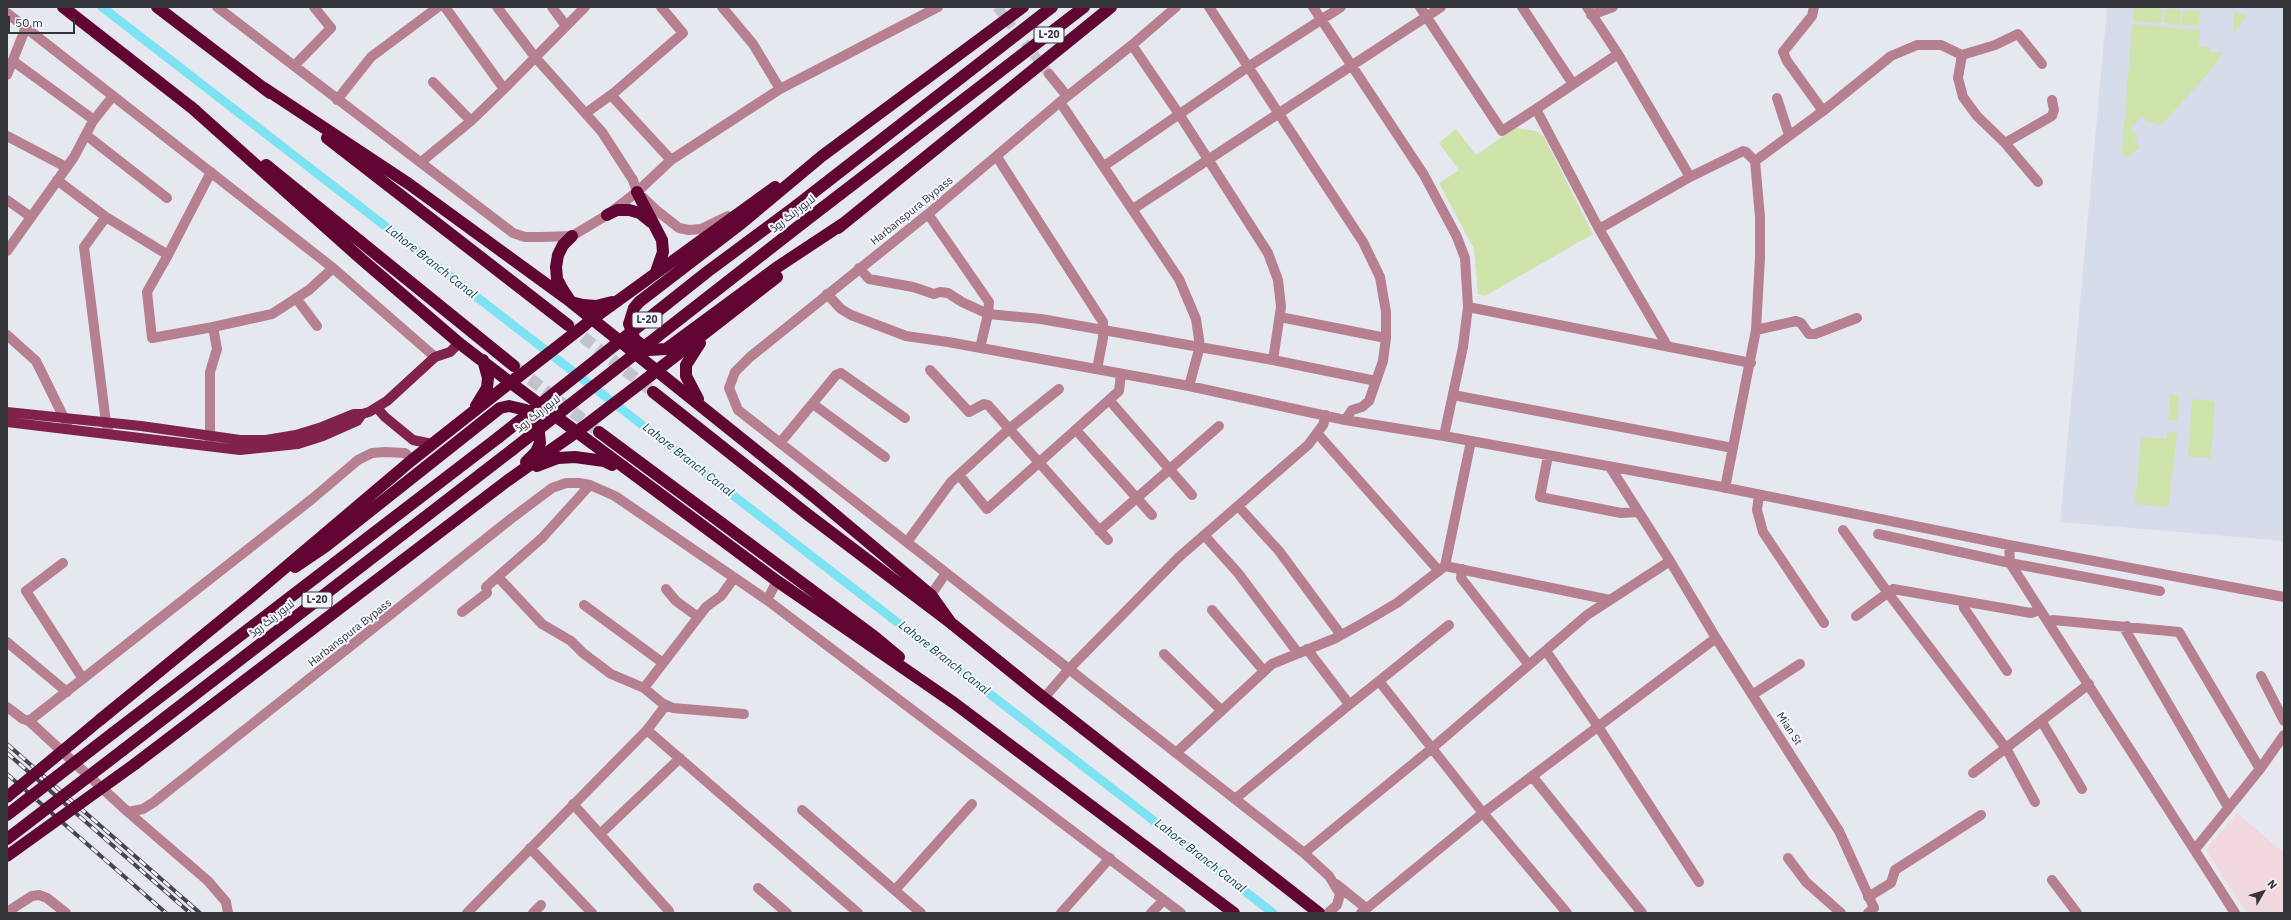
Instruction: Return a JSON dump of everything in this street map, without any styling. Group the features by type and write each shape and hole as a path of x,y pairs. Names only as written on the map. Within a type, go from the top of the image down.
{"highway":[{"path":"63,7 292,184 514,366"},
{"path":"157,7 264,88 568,325"},
{"path":"7,797 101,718 254,594 412,460 467,416 589,322 741,210 822,156 1023,7"},
{"name":"لاہور رنگ روڈ","path":"7,815 499,437 701,277 796,206 1052,7"},
{"name":"لاہور رنگ روڈ","path":"7,840 512,450 804,222 1084,7"},
{"path":"7,856 135,764 508,481 579,430 712,330 1111,7"},
{"path":"264,88 409,184 571,302 596,306 622,298"},
{"path":"190,106 359,257 459,343 514,381 579,430 630,474 777,582 954,703 1234,913"},
{"path":"822,156 743,222 639,302 634,308 629,324 635,340 649,350 666,349 674,345 776,268 844,223"},
{"path":"637,192 662,240 663,252 660,264 654,274"},
{"path":"607,215 623,210 640,213 649,219 657,229"},
{"path":"572,236 563,245 558,256 556,267 557,279 571,302 589,322 654,373 705,409 931,594 951,623"},
{"path":"705,409 691,389 686,376 686,365 697,347 712,330"},
{"path":"467,416 483,396 487,388 488,378 483,360"},
{"path":"653,392 807,514 951,623 1044,698 1319,913"},
{"path":"254,594 326,546 493,413 509,406 522,409 533,416 540,433 540,443 536,452 508,481"},
{"path":"599,432 875,637 954,703"},
{"path":"508,481 546,461 575,457 604,461 630,474"}],"main road":[{"path":"7,412 210,435 240,440 266,440 296,435 322,427 354,414 362,414 378,408 434,357 450,352 459,343"},
{"path":"378,408 385,417 413,440 432,444"},
{"path":"7,422 240,450 298,444 323,436 358,421 362,414"}],"street":[{"path":"217,7 513,233 525,237 572,236 607,215 637,192 671,160 780,89 938,7"},
{"path":"294,66 331,28 314,7"},
{"path":"337,100 371,57 438,7"},
{"path":"445,7 504,89"},
{"path":"497,7 535,57 602,132 633,180 637,192 656,210 679,228 689,230 701,229 741,210"},
{"path":"552,7 566,26"},
{"path":"421,162 471,121 585,7"},
{"path":"586,113 611,95 683,33 661,7"},
{"path":"722,7 753,44 780,89"},
{"name":"Harbanspura Bypass","path":"1176,7 928,214 750,357 735,372 729,388 738,410 1304,853 1364,911"},
{"path":"1210,7 1363,242 1380,277 1383,291 1386,338 1383,361 1369,402 1362,407 1352,410 1345,420"},
{"path":"1313,7 1424,175 1457,237 1467,268 1468,308 1463,347 1444,436"},
{"path":"1104,166 1248,67 1341,7"},
{"path":"1420,7 1502,131 1618,54"},
{"path":"1133,209 1206,159 1441,7"},
{"path":"1522,7 1573,84"},
{"path":"1614,7 1589,11 1618,54 1690,176"},
{"path":"1814,7 1812,16 1783,52 1787,61 1823,111"},
{"path":"7,13 333,268 434,357"},
{"path":"7,75 26,28"},
{"path":"1755,161 1823,111 1892,56 1908,48 1926,44 1941,45 1962,55 1995,45 2018,34 2042,64"},
{"path":"1132,45 1179,114 1206,159 1268,253 1278,280 1281,307 1273,360"},
{"path":"1962,55 1958,78 1963,97 1977,116 2005,143 2038,182"},
{"path":"13,61 94,120"},
{"path":"1049,74 1104,166 1178,279 1196,319 1200,346 1189,386"},
{"path":"433,82 471,121"},
{"path":"611,95 671,160"},
{"path":"7,251 66,167 94,120 113,96"},
{"path":"1777,98 1789,135"},
{"path":"2005,143 2052,116 2054,110 2052,100"},
{"path":"1536,109 1599,229 1668,347"},
{"path":"86,135 167,198"},
{"path":"7,136 66,167"},
{"path":"1599,229 1690,176 1743,151 1755,161 1760,217 1760,257 1756,330 1751,363 1725,488"},
{"path":"997,157 1103,322 1097,369"},
{"path":"211,172 147,292 152,338 272,314 296,298 333,268"},
{"path":"57,180 106,217 168,255"},
{"path":"7,200 31,217"},
{"path":"928,214 989,302 988,314 980,348"},
{"path":"106,217 84,247 106,423 109,434"},
{"path":"859,268 869,279 913,287 934,294 948,293 962,302 988,314 1041,319 1200,346 1376,381"},
{"path":"827,294 841,309 863,321 906,336 1189,386 1345,420 1444,436 1759,494 2009,545 2284,597"},
{"path":"296,298 316,326"},
{"path":"1468,308 1751,363"},
{"path":"1280,317 1386,338"},
{"path":"1756,330 1796,321 1801,323 1809,334 1815,334 1857,318"},
{"path":"210,447 210,372 217,349 213,327"},
{"path":"7,334 36,361 63,419 71,429"},
{"path":"930,370 965,410 969,412 984,404 988,405 1108,540"},
{"path":"780,443 836,375 841,373 905,418"},
{"path":"959,475 988,509 1119,392 1121,374"},
{"path":"907,542 931,507 959,475 1009,429 1059,389"},
{"path":"1453,395 1733,448"},
{"path":"1110,401 1192,495"},
{"path":"813,404 885,457"},
{"path":"1044,698 1069,669 1179,557 1308,445 1323,425 1326,415"},
{"path":"1099,531 1218,426"},
{"path":"1076,430 1152,515"},
{"path":"1317,432 1442,568 1462,569 1610,600"},
{"path":"1176,753 1272,664 1341,635 1397,603 1442,568 1471,441"},
{"path":"29,721 358,460 372,453 385,452 404,453 412,460"},
{"path":"1548,456 1540,497 1621,513 1638,512"},
{"name":"Mian St","path":"1610,467 1670,561 1716,638 1839,831 1874,908 1868,913"},
{"name":"Harbanspura Bypass","path":"128,812 143,809 154,802 512,518 552,488 572,483 590,486 615,496 767,600 1181,913"},
{"path":"462,612 487,593 486,587 542,538 590,486"},
{"path":"1759,494 1757,510 1763,532 1824,623"},
{"path":"1238,506 1279,551 1341,635"},
{"path":"1843,530 1888,593 2006,748 2035,802"},
{"path":"1878,534 2010,563 2160,591"},
{"path":"1204,535 1349,704"},
{"path":"2009,545 2010,563 2196,848 2236,913"},
{"path":"1304,853 1431,748 1587,615 1670,561"},
{"path":"63,563 26,591 83,679"},
{"path":"1462,569 1461,578 1529,665"},
{"path":"931,594 946,573"},
{"path":"498,576 542,624 571,641 583,653 611,674 644,688 666,705 673,708 744,714"},
{"path":"644,688 706,607 720,596 734,578"},
{"path":"767,600 777,582"},
{"path":"666,589 676,601 698,617"},
{"path":"1856,616 1893,590 2031,613 2040,610"},
{"path":"1963,602 1964,608 2007,671"},
{"path":"584,605 663,663"},
{"path":"1212,610 1264,671"},
{"path":"2049,622 2053,620 2127,626 2175,631 2182,634 2260,769"},
{"path":"1235,799 1349,704 1449,626"},
{"path":"2127,626 2126,631 2228,807"},
{"path":"1364,911 1483,813 1597,725 1716,638"},
{"path":"7,642 67,692"},
{"path":"1546,651 1597,725 1698,882"},
{"path":"1164,654 1221,710"},
{"path":"1752,695 1800,664"},
{"path":"2261,676 2284,721"},
{"path":"1380,681 1483,813 1567,913"},
{"path":"1973,773 2042,722 2089,684"},
{"path":"467,913 647,730 666,705"},
{"path":"7,707 23,719 29,721 128,812 208,881 226,902 228,913"},
{"path":"2042,722 2082,789"},
{"path":"647,730 858,913"},
{"path":"2196,848 2260,769 2284,735"},
{"path":"600,834 680,758"},
{"path":"1532,776 1642,913"},
{"path":"573,804 669,911"},
{"path":"895,890 972,804"},
{"path":"802,810 921,913"},
{"path":"1868,897 1891,883 1895,870 1981,815"},
{"path":"530,848 592,913"},
{"path":"1061,913 1110,858"},
{"path":"1788,858 1806,882 1841,913"},
{"path":"2052,880 2077,913"},
{"path":"1328,913 1337,905 1339,900 1340,894 1334,883"},
{"path":"758,888 787,913"},
{"path":"7,912 32,896 39,895 46,898 66,913"},
{"path":"1151,913 1164,900"},
{"path":"533,913 541,905"}],"shaded area":[{"path":"2107,7 2284,7 2284,541 2060,522"},
{"path":"2237,813 2284,853 2284,913 2247,913 2206,850"}],"green space":[{"path":"2134,7 2163,9 2162,23 2133,21"},
{"path":"2165,9 2181,10 2180,25 2164,23"},
{"path":"2183,10 2200,11 2199,26 2182,25"},
{"path":"2234,12 2247,14 2233,35 2233,26"},
{"path":"2132,24 2200,30 2199,46 2210,47 2209,52 2221,52 2221,56 2206,76 2162,124 2157,125 2153,121 2150,124 2142,116 2130,129 2138,137 2134,141 2140,147 2131,155 2125,157 2122,151"},
{"path":"1515,128 1536,131 1544,137 1593,234 1485,296 1478,294 1474,249 1439,183 1459,170 1439,143 1456,129 1476,155"},
{"path":"2170,394 2179,395 2178,421 2168,420"},
{"path":"2192,399 2215,401 2211,458 2188,456"},
{"path":"2167,432 2177,433 2169,505 2163,507 2135,504 2141,437 2166,439"}],"waterway":[{"name":"Lahore Branch Canal","path":"102,7 1273,913"}],"tunnel":[{"path":"997,7 1049,74"},
{"path":"569,326 653,392"},
{"path":"516,368 595,429"}],"railway":[{"path":"7,744 200,913"},
{"path":"7,753 190,913"},
{"path":"7,774 166,913"}]}
